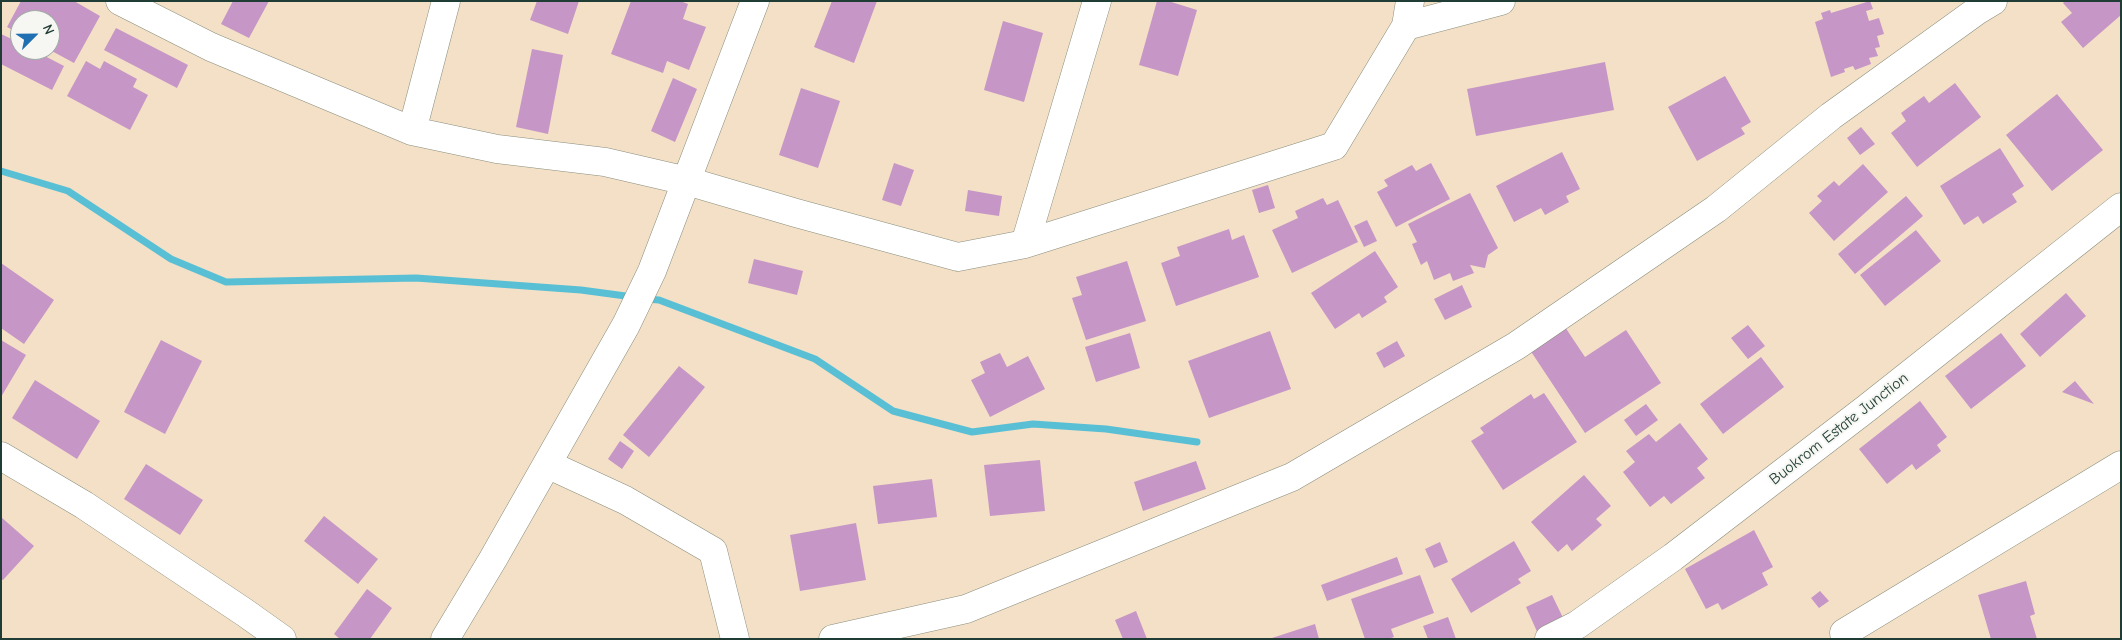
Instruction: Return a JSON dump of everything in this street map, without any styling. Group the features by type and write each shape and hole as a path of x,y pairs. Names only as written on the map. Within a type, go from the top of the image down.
{"street":[{"path":"120,1 211,47 412,131 496,149 605,162 687,182 796,214 958,257 1025,244 1334,146 1408,14 1501,1"},
{"path":"412,131 446,1"},
{"path":"445,639 626,325 652,272 755,1"},
{"path":"1025,244 1097,1"},
{"path":"833,639 966,609 1292,478 1516,346 1716,208 1831,116 1993,1"},
{"name":"Buokrom Estate Junction","path":"1549,639 1577,625 1674,557 1867,408 2121,207"},
{"path":"1,456 84,505 282,639"},
{"path":"547,464 625,500 713,552 735,639"},
{"path":"1844,633 2121,465"}],"building":[{"path":"21,1 74,1 100,16 74,63 60,55 60,10 16,10"},
{"path":"233,1 269,1 249,38 221,24"},
{"path":"537,1 579,1 568,34 530,20"},
{"path":"631,1 680,1 688,4 683,19 706,27 689,70 667,61 663,73 611,54"},
{"path":"832,1 877,1 854,63 814,47"},
{"path":"1157,1 1168,1 1197,10 1178,76 1139,65"},
{"path":"1870,1 1873,9 1866,11 1869,21 1879,18 1884,34 1877,36 1880,47 1875,48 1878,56 1869,58 1871,64 1855,70 1853,66 1844,69 1845,72 1831,77 1815,22 1823,19 1821,13 1830,10 1831,13"},
{"path":"2065,1 2121,1 2121,15 2083,48 2061,22 2072,13 2063,3"},
{"path":"1003,21 1043,33 1024,102 984,90"},
{"path":"116,28 188,65 177,88 104,50"},
{"path":"1,34 10,38 10,60 52,60 64,66 52,90 1,64"},
{"path":"532,49 563,55 548,134 516,127"},
{"path":"86,61 100,69 104,61 137,79 133,87 148,95 130,130 67,96"},
{"path":"1605,62 1614,110 1476,136 1467,89"},
{"path":"1725,76 1751,122 1741,128 1745,134 1697,161 1668,107"},
{"path":"673,78 697,89 675,142 651,131"},
{"path":"1955,83 1981,117 1917,167 1891,133 1906,121 1901,113 1924,96 1929,103"},
{"path":"801,88 840,101 818,168 779,155"},
{"path":"2057,94 2103,150 2052,191 2006,135"},
{"path":"1861,127 1875,144 1860,155 1847,138"},
{"path":"2000,148 2024,186 2012,194 2017,202 1983,224 1978,216 1964,225 1940,186"},
{"path":"1562,152 1580,189 1566,196 1569,202 1545,215 1541,208 1514,222 1496,186"},
{"path":"894,163 914,170 901,206 882,200"},
{"path":"1431,163 1450,199 1396,227 1377,192 1388,186 1384,180 1412,165 1416,171"},
{"path":"1863,164 1888,192 1834,241 1809,213 1822,201 1817,196 1834,181 1839,186"},
{"path":"1268,185 1275,208 1259,213 1252,190"},
{"path":"968,190 1002,196 999,216 965,211"},
{"path":"1470,193 1498,248 1488,255 1485,268 1470,265 1474,273 1453,281 1450,273 1434,280 1427,261 1421,265 1412,244 1417,242 1408,224"},
{"path":"1906,196 1923,216 1855,274 1838,254"},
{"path":"1323,198 1327,205 1338,200 1358,242 1292,273 1272,230 1298,218 1295,211"},
{"path":"1367,220 1377,241 1364,247 1354,226"},
{"path":"1229,229 1232,240 1244,235 1259,277 1176,306 1161,263 1180,256 1177,247"},
{"path":"1916,230 1941,261 1885,306 1860,275"},
{"path":"1375,251 1398,287 1384,297 1387,302 1362,318 1359,313 1335,329 1311,293"},
{"path":"754,259 803,271 797,295 748,283"},
{"path":"1127,261 1146,321 1086,340 1072,298 1082,295 1076,277"},
{"path":"1,263 54,300 24,344 1,328"},
{"path":"1462,285 1472,307 1445,320 1434,299"},
{"path":"2066,293 2086,316 2040,357 2020,334"},
{"path":"1748,325 1765,346 1748,359 1731,338"},
{"path":"1565,327 1585,357 1626,330 1661,383 1585,433 1530,350"},
{"path":"1270,331 1291,389 1209,418 1188,361"},
{"path":"1130,333 1140,368 1096,382 1085,347"},
{"path":"2001,333 2026,366 1971,409 1945,376"},
{"path":"1,340 26,355 1,397"},
{"path":"161,340 202,361 165,434 124,412"},
{"path":"1397,341 1405,356 1384,368 1376,353"},
{"path":"1000,353 1007,367 1028,356 1045,389 990,417 971,380 985,373 980,362"},
{"path":"1761,357 1784,387 1723,434 1700,404"},
{"path":"679,366 705,387 649,457 623,435"},
{"path":"35,380 100,421 77,459 12,418"},
{"path":"2075,381 2094,404 2062,392"},
{"path":"1544,393 1577,442 1503,490 1471,441 1484,433 1480,428 1531,394 1534,399"},
{"path":"1920,401 1947,437 1937,445 1941,451 1916,470 1912,464 1887,484 1859,449"},
{"path":"1646,404 1658,420 1636,436 1624,420"},
{"path":"1680,423 1708,459 1697,468 1705,478 1671,504 1664,496 1650,507 1623,472 1635,462 1626,451 1649,434 1656,442"},
{"path":"620,441 634,451 622,469 608,459"},
{"path":"1040,460 1045,511 990,516 984,465"},
{"path":"1196,461 1206,489 1143,511 1134,482"},
{"path":"146,464 203,500 180,535 124,499"},
{"path":"1584,475 1611,506 1596,519 1602,525 1572,551 1567,544 1558,552 1531,522"},
{"path":"932,479 937,517 878,524 873,486"},
{"path":"324,516 378,559 358,584 304,541"},
{"path":"1,517 34,546 3,580 1,579"},
{"path":"856,523 866,580 800,591 790,535"},
{"path":"1754,530 1773,567 1762,573 1768,585 1722,610 1718,603 1706,609 1685,569"},
{"path":"1514,541 1531,571 1518,579 1521,583 1471,613 1451,579"},
{"path":"1440,542 1448,562 1434,568 1425,549"},
{"path":"1397,557 1403,574 1327,601 1321,585"},
{"path":"1420,575 1434,613 1391,629 1394,637 1388,639 1365,639 1351,599"},
{"path":"2026,581 2035,614 2030,616 2037,639 1991,639 1978,595"},
{"path":"367,589 392,608 370,639 340,639 334,634"},
{"path":"1820,591 1829,601 1819,608 1811,598"},
{"path":"1552,595 1566,624 1539,636 1526,607"},
{"path":"1136,611 1147,639 1123,639 1115,620"},
{"path":"1448,617 1456,639 1428,639 1423,626"},
{"path":"1315,624 1319,639 1272,639 1272,638"}],"waterway":[{"path":"1,171 68,191 171,259 226,282 416,278 581,290 633,297"},
{"path":"646,299 659,300 815,359 893,411 972,432 1033,424 1106,429 1197,442"}]}
